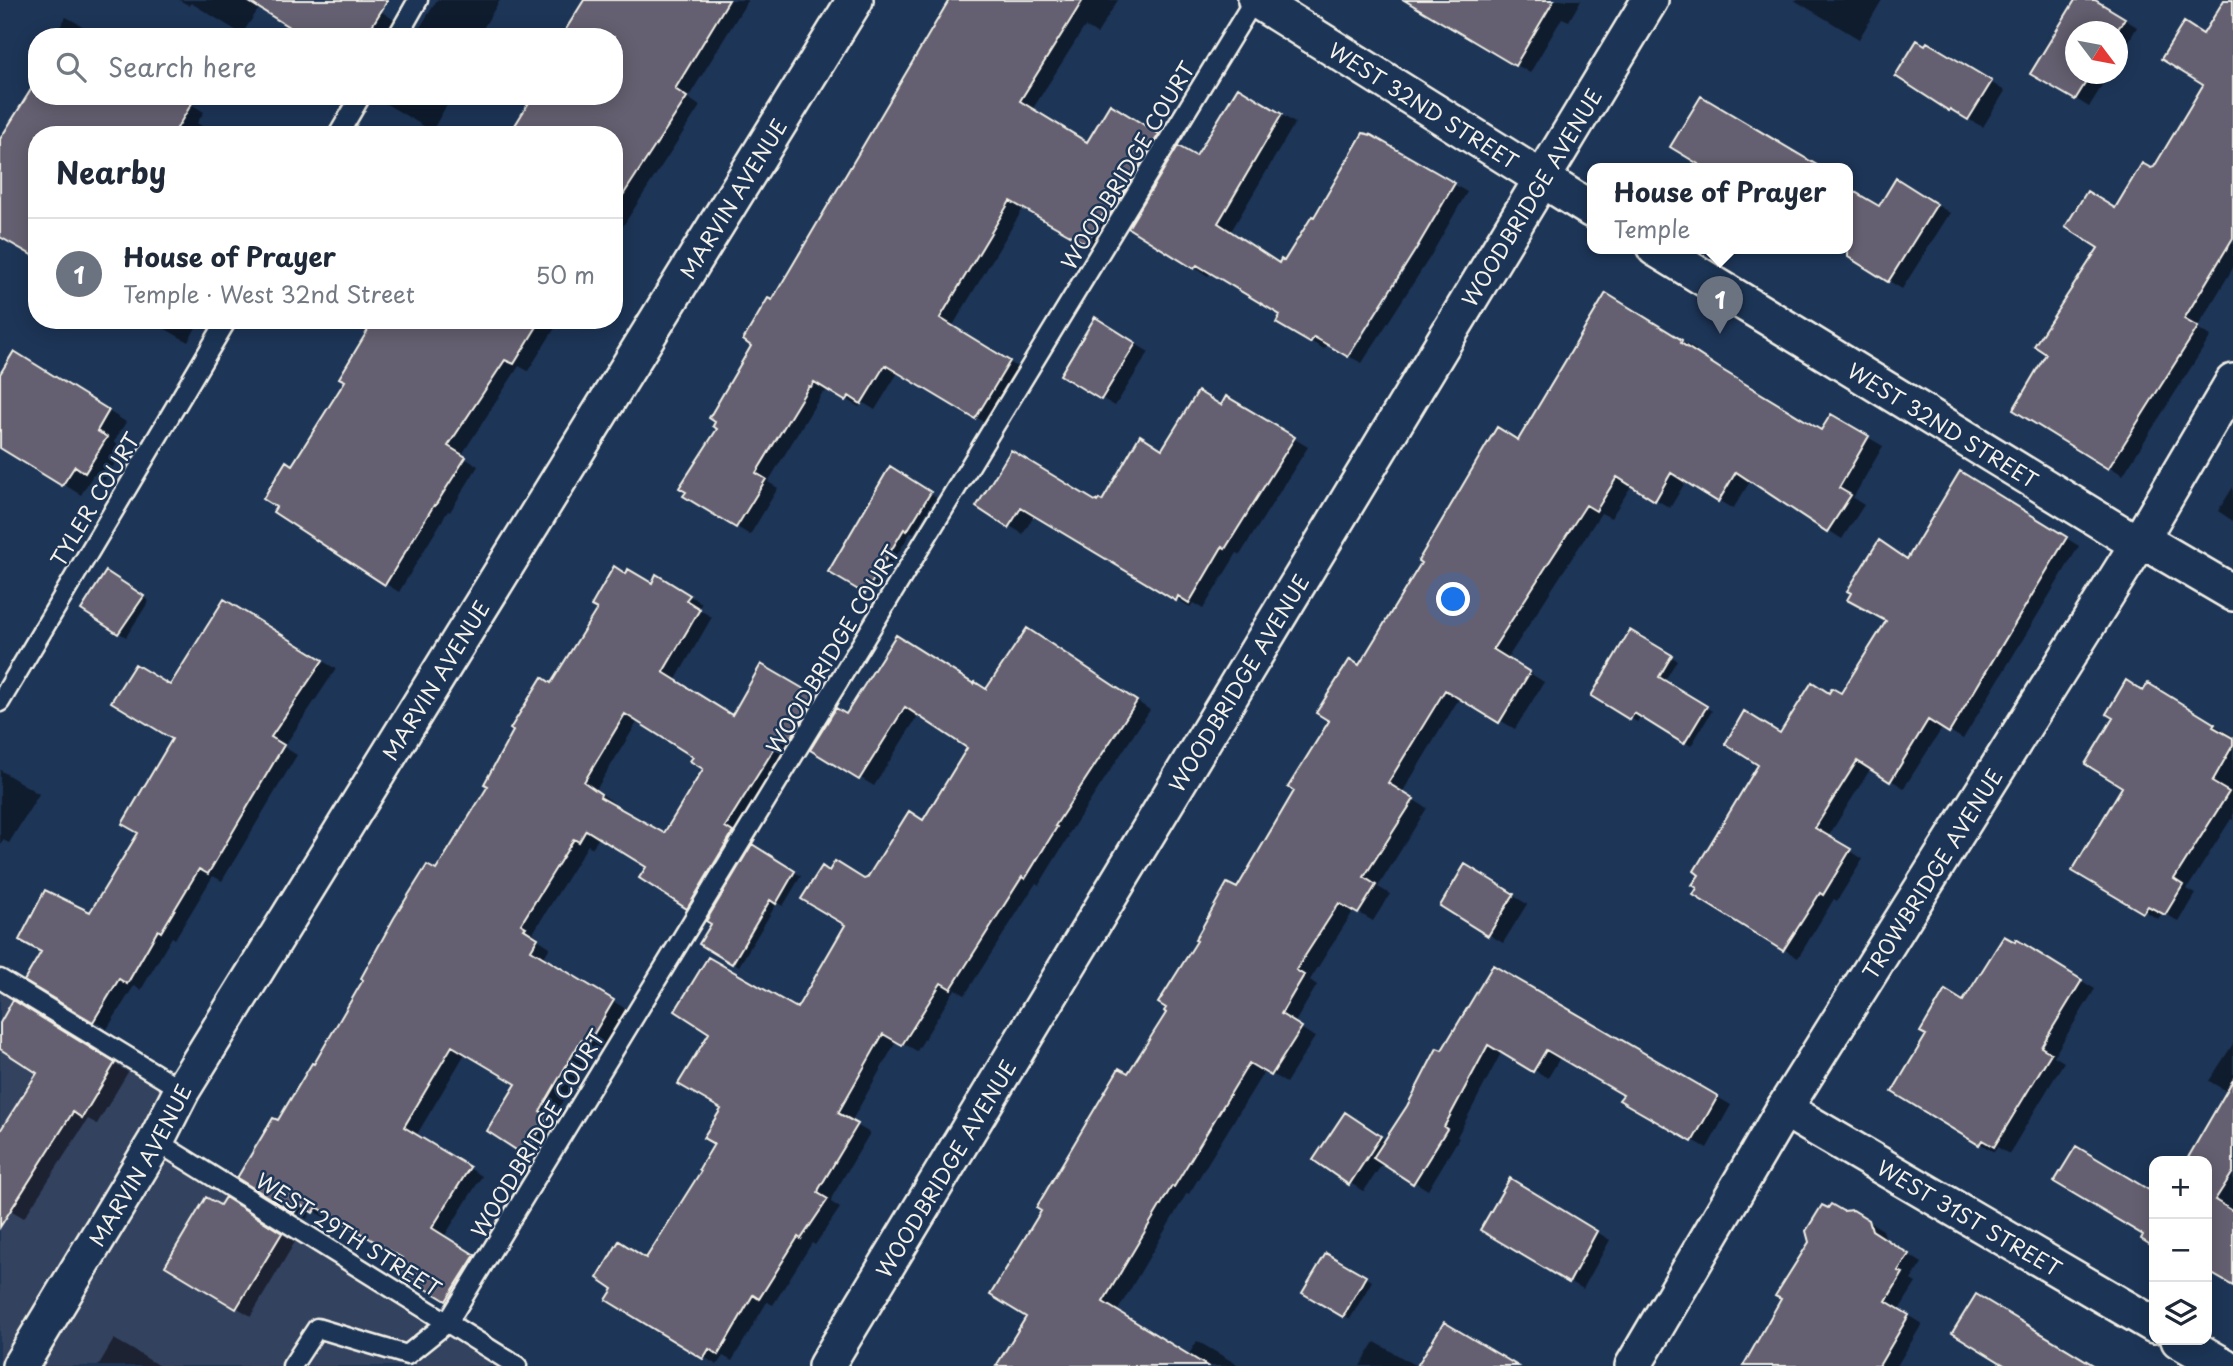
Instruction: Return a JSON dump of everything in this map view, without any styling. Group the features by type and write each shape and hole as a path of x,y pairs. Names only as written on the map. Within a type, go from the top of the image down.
{"street":[{"name":"MARVIN AVENUE","path":"20,1366 156,1141 183,1090 855,0"},
{"name":"WEST 32ND STREET","path":"1255,0 1587,207"},
{"name":"WOODBRIDGE AVENUE","path":"826,1366 1650,0"},
{"name":"WEST 32ND STREET","path":"1665,254 2137,544 2151,545 2233,593"},
{"name":"TROWBRIDGE AVENUE","path":"1633,1366 1784,1109 2137,544 2233,382"},
{"name":"WEST 31ST STREET","path":"1784,1109 2149,1322"},
{"path":"2188,1345 2224,1366"}],"lane":[{"path":"402,28 418,0"},
{"name":"WOODBRIDGE COURT","path":"292,1366 317,1328 407,1355 448,1322 1255,0"},
{"path":"343,126 356,105"},
{"name":"TYLER COURT","path":"0,702 223,329"},
{"path":"0,979 183,1090"},
{"name":"WEST 29TH STREET","path":"156,1141 517,1366"}],"shaded area":[{"path":"0,979 182,1090 156,1141 517,1366 0,1366"}],"building":[{"path":"246,0 388,0 371,28 291,28"},
{"path":"584,0 729,0 675,89 687,97 623,195 623,126 515,126 527,105 623,105 623,28 567,28"},
{"path":"949,0 1083,0 1020,101 1087,142 1110,104 1159,134 1109,216 1104,213 1086,244 1010,201 940,318 1010,361 975,419 885,365 861,404 849,396 845,401 814,382 756,473 766,479 736,528 683,496 686,492 679,488 717,429 713,426 715,422 709,418 751,346 743,340 768,298 772,300"},
{"path":"1404,0 1554,0 1515,66"},
{"path":"2075,0 2095,0 2125,18 2123,21 2065,21 2065,84 2085,84 2075,100 2030,74"},
{"path":"2224,0 2233,0 2233,238 2184,319 2198,327 2108,469 2013,410 2046,354 2034,346 2098,248 2065,227 2087,191 2115,208 2142,163 2154,167 2203,85 2161,59 2184,22 2203,34"},
{"path":"1917,40 1925,45 1927,42 1992,81 1968,120 1950,109 1949,111 1895,76"},
{"path":"1238,87 1282,114 1218,223 1279,263 1281,259 1284,261 1312,216 1314,217 1363,133 1455,183 1348,357 1314,337 1310,343 1276,323 1280,315 1197,265 1194,269 1128,228 1178,146 1196,156"},
{"path":"28,94 28,105 191,105 178,126 28,126 28,253 0,237 0,139"},
{"path":"1701,96 1814,163 1697,163 1670,147"},
{"path":"1896,178 1937,204 1888,282 1848,257 1848,254 1853,254 1853,191 1879,206"},
{"path":"1606,293 1682,340 1681,343 1724,371 1821,430 1831,414 1869,436 1839,488 1851,495 1827,532 1736,472 1718,502 1671,473 1655,501 1617,477 1596,511 1586,505 1493,649 1530,672 1499,723 1445,690 1388,783 1414,799 1364,877 1376,885 1358,914 1339,903 1296,970 1304,975 1281,1014 1302,1027 1271,1076 1249,1063 1103,1302 1207,1366 996,1366 1026,1317 990,1295 1041,1211 1036,1208 1119,1068 1128,1073 1166,1013 1166,1008 1158,1003 1197,941 1195,940 1227,883 1237,888 1294,791 1288,787 1329,721 1316,713 1350,659 1359,665 1421,563 1418,561 1497,427 1518,440"},
{"path":"1095,317 1136,343 1101,400 1060,375"},
{"path":"369,329 535,329 514,364 505,360 448,446 466,457 385,585 273,512 276,507 263,499 286,461 292,465 345,381 339,378"},
{"path":"14,351 109,410 97,431 107,437 85,473 75,466 62,486 0,448 0,374"},
{"path":"1198,391 1221,405 1226,396 1295,437 1225,549 1222,547 1189,603 1178,596 1176,601 1021,508 1008,528 976,507 1011,450 1097,502 1099,499 1102,501 1140,435 1162,449"},
{"path":"890,466 931,492 907,531 904,529 865,594 828,572"},
{"path":"1960,471 2067,537 1949,733 1928,720 1890,782 1857,761 1815,828 1851,849 1823,895 1820,893 1783,951 1693,895 1697,888 1692,885 1699,875 1694,871 1758,765 1725,744 1744,711 1780,733 1812,682 1829,693 1832,688 1841,693 1886,621 1847,600 1851,593 1847,591 1879,540 1907,559"},
{"path":"614,566 626,574 628,569 652,583 656,574 690,595 686,600 700,609 663,672 732,715 761,664 816,696 791,738 784,733 725,827 733,832 687,909 639,878 646,867 586,830 579,842 574,839 521,924 538,938 531,950 614,1000 588,1044 581,1040 540,1111 549,1116 524,1155 487,1131 516,1084 452,1046 404,1127 470,1167 432,1228 475,1255 446,1301 395,1270 402,1258 317,1207 313,1213 299,1204 294,1213 237,1178 273,1118 278,1120 312,1063 314,1064 363,980 361,978 394,918 427,865 436,870 488,786 484,784 513,731 510,729 542,677 551,683 597,609 591,606","holes":["625,714 693,757 690,761 703,769 664,833 600,797 601,794 584,782"]},
{"path":"106,571 144,596 118,634 81,610"},
{"path":"224,599 323,660 271,737 284,745 208,874 199,869 161,932 158,930 127,984 119,979 93,1022 24,981 41,952 19,940 45,890 90,912 138,833 122,824 172,739 111,702 135,664 170,685"},
{"path":"1027,628 1137,701 1055,826 1057,827 1025,879 1022,877 951,989 941,983 902,1045 883,1034 838,1113 858,1124 819,1189 818,1193 828,1199 801,1239 798,1237 759,1299 753,1295 718,1355 709,1349 703,1359 606,1300 613,1289 597,1278 619,1241 646,1258 701,1171 699,1169 714,1144 703,1138 721,1109 678,1084 709,1033 675,1011 708,957 797,1008 845,925 801,899 822,866 829,871 835,861 864,879 867,878 909,811 923,820 967,748 905,707 859,780 810,750 836,708 846,714 896,635 986,689"},
{"path":"1630,630 1672,655 1659,677 1707,706 1684,744 1634,713 1630,720 1591,696"},
{"path":"2126,680 2143,691 2148,683 2233,738 2233,745 2212,782 2229,792 2174,879 2183,885 2165,915 2148,906 2143,913 2072,871 2122,787 2085,764 2113,718 2106,714"},
{"path":"752,844 795,871 776,904 770,900 732,964 699,944 711,924 706,921"},
{"path":"1465,864 1514,894 1488,936 1440,906"},
{"path":"2004,936 2015,942 2016,939 2082,980 2041,1047 2051,1053 1994,1147 1982,1140 1979,1145 1892,1092 1926,1035 1920,1032 1945,990 1963,1001"},
{"path":"1493,965 1718,1096 1692,1142 1619,1100 1623,1095 1546,1050 1533,1072 1488,1045 1444,1127 1447,1129 1413,1184 1373,1158 1407,1106 1437,1048 1442,1050"},
{"path":"13,1000 115,1063 82,1118 73,1112 0,1227 0,1131 37,1073 0,1049 0,1023"},
{"path":"2233,1080 2233,1172 2215,1200 2233,1211 2233,1286 2212,1274 2212,1156 2189,1156"},
{"path":"1345,1112 1381,1136 1349,1185 1313,1160"},
{"path":"2076,1146 2149,1190 2149,1244 2141,1239 2143,1235 2054,1182"},
{"path":"1510,1178 1597,1231 1569,1283 1480,1230"},
{"path":"206,1197 220,1205 225,1197 282,1233 236,1309 165,1266"},
{"path":"1831,1204 1843,1211 1853,1210 1869,1220 1872,1230 1909,1254 1898,1271 1903,1273 1886,1301 1909,1315 1879,1366 1743,1366 1781,1299 1775,1296 1809,1242 1806,1231 1822,1205 1828,1208"},
{"path":"1326,1253 1366,1276 1343,1317 1302,1293"},
{"path":"1976,1294 2095,1366 2006,1366 1952,1333"},
{"path":"1444,1322 1518,1366 1417,1366"}],"place":[{"name":"House of Prayer","path":"1720,334"}]}
